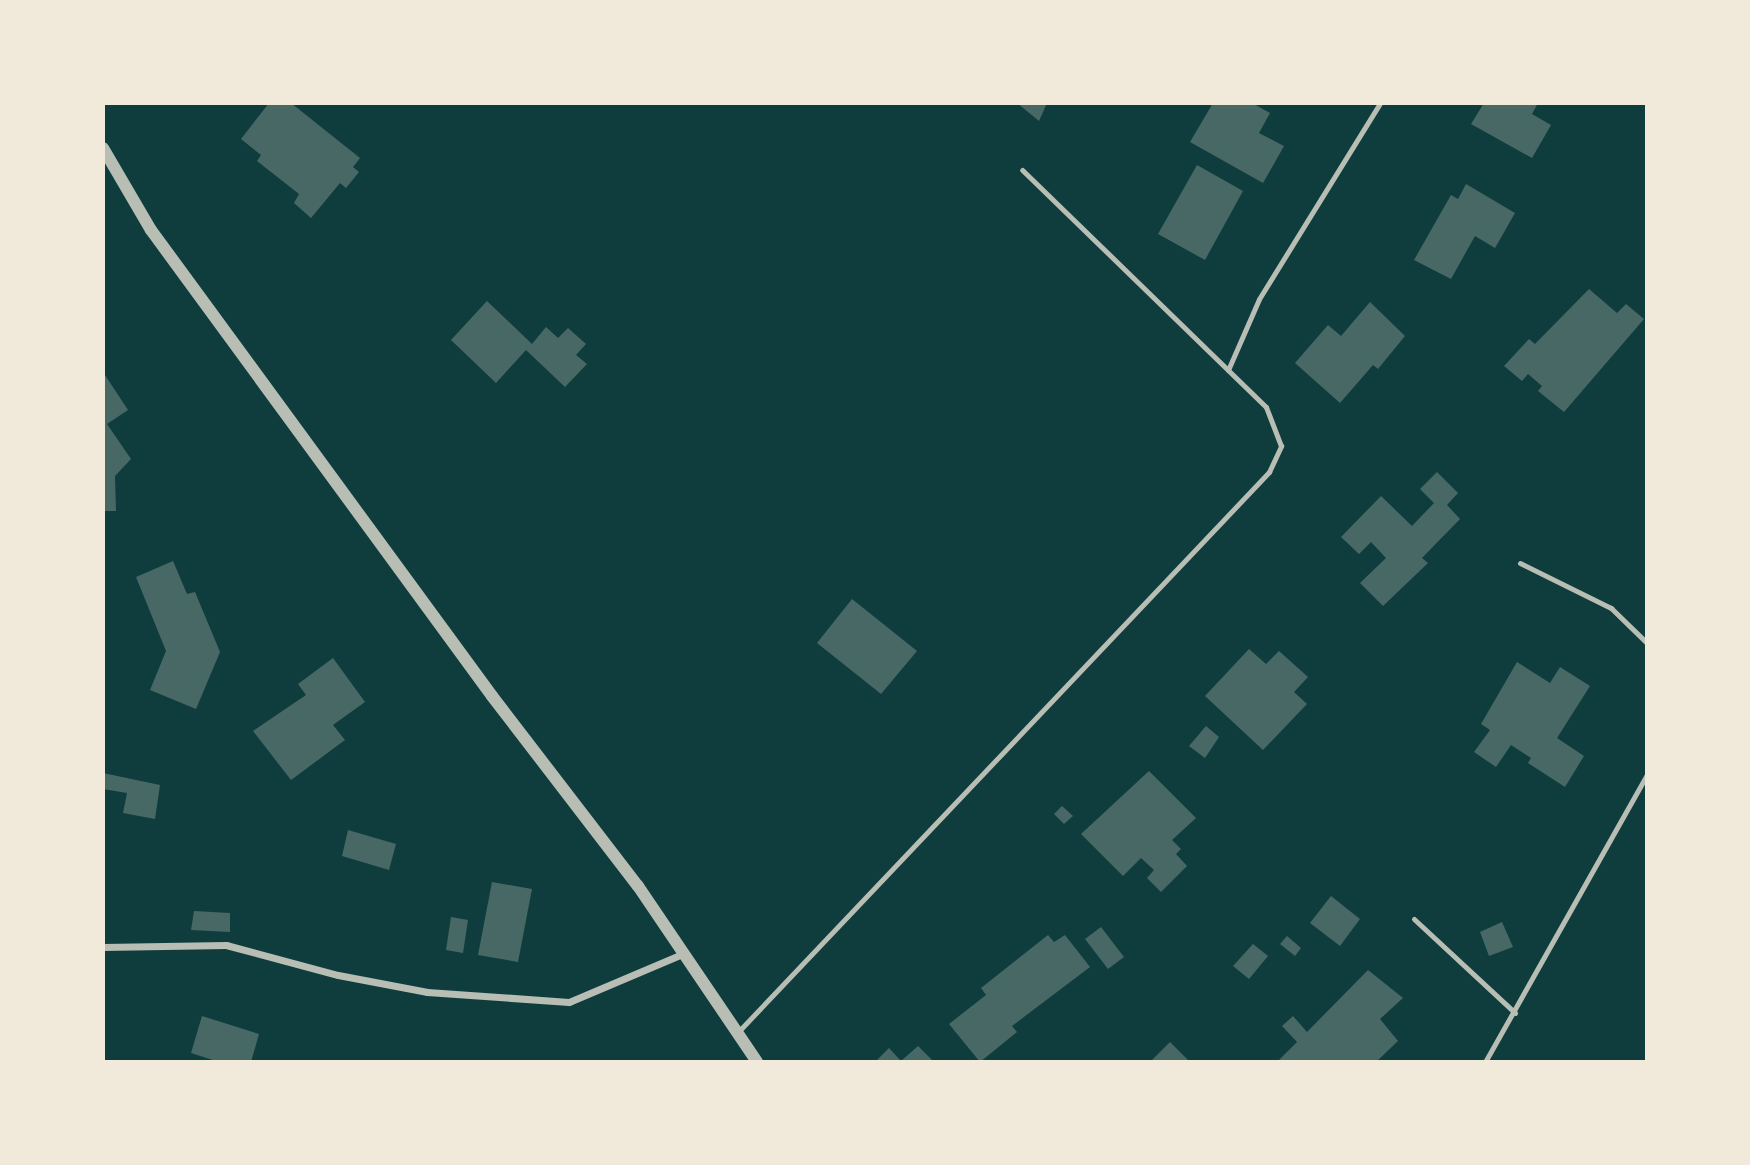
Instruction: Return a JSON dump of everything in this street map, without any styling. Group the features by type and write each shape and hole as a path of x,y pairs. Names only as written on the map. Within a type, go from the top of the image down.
{"street":[{"path":"103,148 151,230 492,696 638,886 757,1062"},
{"path":"103,947 226,945 338,975 427,992 569,1002 682,954"}],"lane":[{"path":"1228,370 1259,299 1380,103"},
{"path":"736,1034 1269,472 1281,446 1276,426 1266,407 1022,170"},
{"path":"1520,564 1611,608 1647,643"},
{"path":"1485,1062 1647,775"},
{"path":"1413,919 1515,1013"}],"building":[{"path":"269,103 291,103 360,158 353,167 359,172 346,188 340,183 311,218 294,203 299,194 257,161 261,155 241,139"},
{"path":"1017,103 1047,103 1039,121"},
{"path":"1213,103 1252,103 1270,113 1259,133 1284,146 1263,183 1190,142"},
{"path":"1484,103 1538,103 1532,114 1551,125 1532,158 1471,124"},
{"path":"1197,165 1243,191 1205,260 1158,234"},
{"path":"1466,184 1515,213 1495,248 1475,236 1451,279 1414,260 1451,195 1458,199"},
{"path":"1589,289 1617,313 1626,304 1644,319 1564,412 1538,391 1542,386 1528,374 1522,381 1504,366 1529,339 1535,344"},
{"path":"487,301 532,344 546,327 558,338 568,328 586,344 576,355 587,364 565,387 526,350 496,383 451,340"},
{"path":"1370,302 1405,336 1378,369 1373,365 1340,403 1295,363 1328,325 1341,336"},
{"path":"103,372 128,410 107,424 131,459 115,476 116,511 103,511"},
{"path":"1437,472 1458,493 1447,505 1460,519 1422,558 1428,563 1383,606 1360,583 1386,558 1371,542 1359,554 1341,537 1381,496 1412,526 1434,503 1420,489"},
{"path":"173,561 187,594 195,592 220,652 196,709 150,690 166,651 136,577"},
{"path":"852,599 917,651 881,694 817,643"},
{"path":"1249,649 1266,664 1279,651 1308,677 1294,692 1307,704 1263,750 1205,696"},
{"path":"333,658 365,702 333,725 345,740 291,780 253,731 306,695 298,684"},
{"path":"1517,662 1550,683 1560,667 1590,686 1557,738 1584,756 1565,787 1528,763 1531,758 1511,745 1496,767 1474,752 1490,730 1481,724"},
{"path":"1206,726 1219,737 1205,758 1189,746"},
{"path":"1149,771 1196,818 1172,840 1181,849 1176,854 1187,866 1161,892 1147,878 1154,870 1141,858 1123,876 1081,834"},
{"path":"103,773 160,785 155,819 123,813 127,793 103,789"},
{"path":"1062,806 1073,816 1064,824 1054,814"},
{"path":"348,830 396,844 389,870 342,856"},
{"path":"492,882 532,889 518,962 478,955"},
{"path":"1331,896 1360,919 1340,946 1310,923"},
{"path":"194,911 230,913 230,932 191,930"},
{"path":"451,917 468,920 463,953 446,950"},
{"path":"1502,922 1513,947 1489,956 1480,932"},
{"path":"1101,927 1124,957 1108,969 1085,939"},
{"path":"1048,935 1054,942 1065,935 1090,967 1012,1026 1017,1032 980,1062 949,1024 986,995 981,988"},
{"path":"1287,936 1301,948 1295,956 1280,944"},
{"path":"1253,944 1268,956 1249,979 1233,966"},
{"path":"1368,970 1403,998 1380,1019 1398,1041 1376,1062 1277,1062 1297,1042 1282,1026 1293,1016 1307,1032"},
{"path":"202,1016 259,1034 251,1062 219,1062 191,1053"},
{"path":"1170,1042 1190,1062 1150,1062"},
{"path":"918,1046 934,1062 875,1062 889,1048 901,1061"}]}
